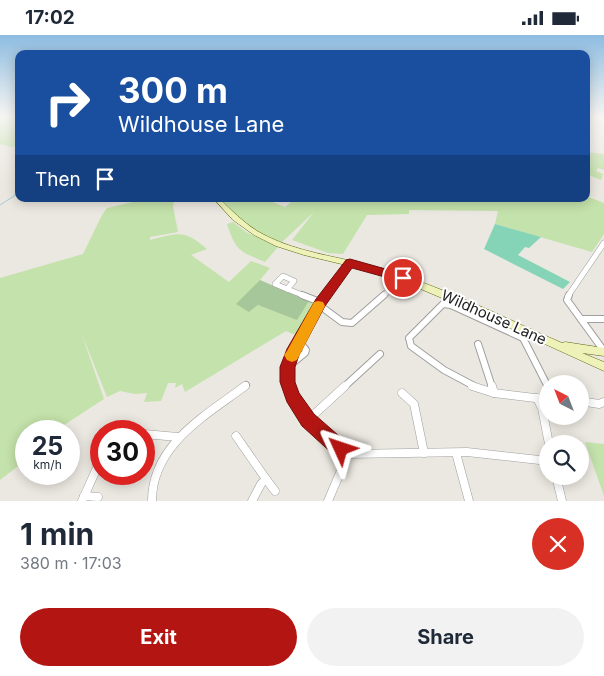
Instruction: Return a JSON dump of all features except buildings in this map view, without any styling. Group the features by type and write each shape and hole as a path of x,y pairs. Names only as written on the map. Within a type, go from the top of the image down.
{"main road":[{"name":"Wildhouse Lane","path":"218,202 231,218 258,235 296,250 403,278 604,367"},
{"name":"Wildhouse Lane","path":"555,344 604,352"}],"street":[{"path":"604,243 568,296 568,303 604,352"},
{"path":"350,263 320,303 299,341 288,367 288,382 292,397 308,420 348,454 467,452 539,460"},
{"path":"287,289 320,303 342,322 352,323 394,286"},
{"path":"542,375 523,339 451,305 443,304 439,306 411,335 409,343 458,379 481,390 537,398 542,408 547,435"},
{"path":"581,319 604,319"},
{"path":"288,367 305,353 306,350 299,341"},
{"path":"478,344 494,393"},
{"path":"308,420 380,353"},
{"path":"152,501 153,479 158,464 166,451 178,437 246,385"},
{"path":"402,393 414,404 424,453"},
{"path":"589,402 599,404 604,402"},
{"path":"155,435 178,437"},
{"path":"236,436 275,491"},
{"path":"456,453 469,501"},
{"path":"328,501 348,454"},
{"path":"252,501 261,484 266,479"},
{"path":"90,483 83,498 98,497"},
{"path":"558,485 562,501"}],"green space":[{"path":"0,139 15,139 15,146 10,147 0,144"},
{"path":"590,152 604,154 604,170 598,168 596,171 603,174 601,180 590,176"},
{"path":"590,198 604,203 604,234 592,252 495,224 498,211 409,210 409,214 367,215 343,254 328,253 292,240 314,212 281,243 248,227 223,202 272,202 285,207 291,202 590,202"},
{"path":"133,202 174,202 173,206 178,232 150,237 150,240 174,234 192,238 207,249 191,255 229,282 251,261 270,268 260,280 249,312 258,305 297,319 309,301 316,304 298,336 286,331 185,392 182,384 175,388 176,383 168,383 161,401 144,402 147,393 135,394 120,391 107,397 81,332 104,399 72,420 15,420 15,468 0,480 0,278 83,254 107,208"},
{"path":"233,222 246,232 278,247 265,262 249,255 240,249 233,240 227,224"},
{"path":"495,224 541,237 529,248 525,247 518,255 570,282 563,289 484,249"},
{"path":"260,280 309,301 297,320 258,305 249,312 236,304"},
{"path":"589,442 604,444 604,496 589,453"}],"waterway":[{"path":"0,205 15,194"}],"slow traffic":[{"path":"292,355 318,306"}],"route":[{"path":"341,449 308,420 292,397 288,382 288,367 292,353 320,302 350,263 403,278"}]}
